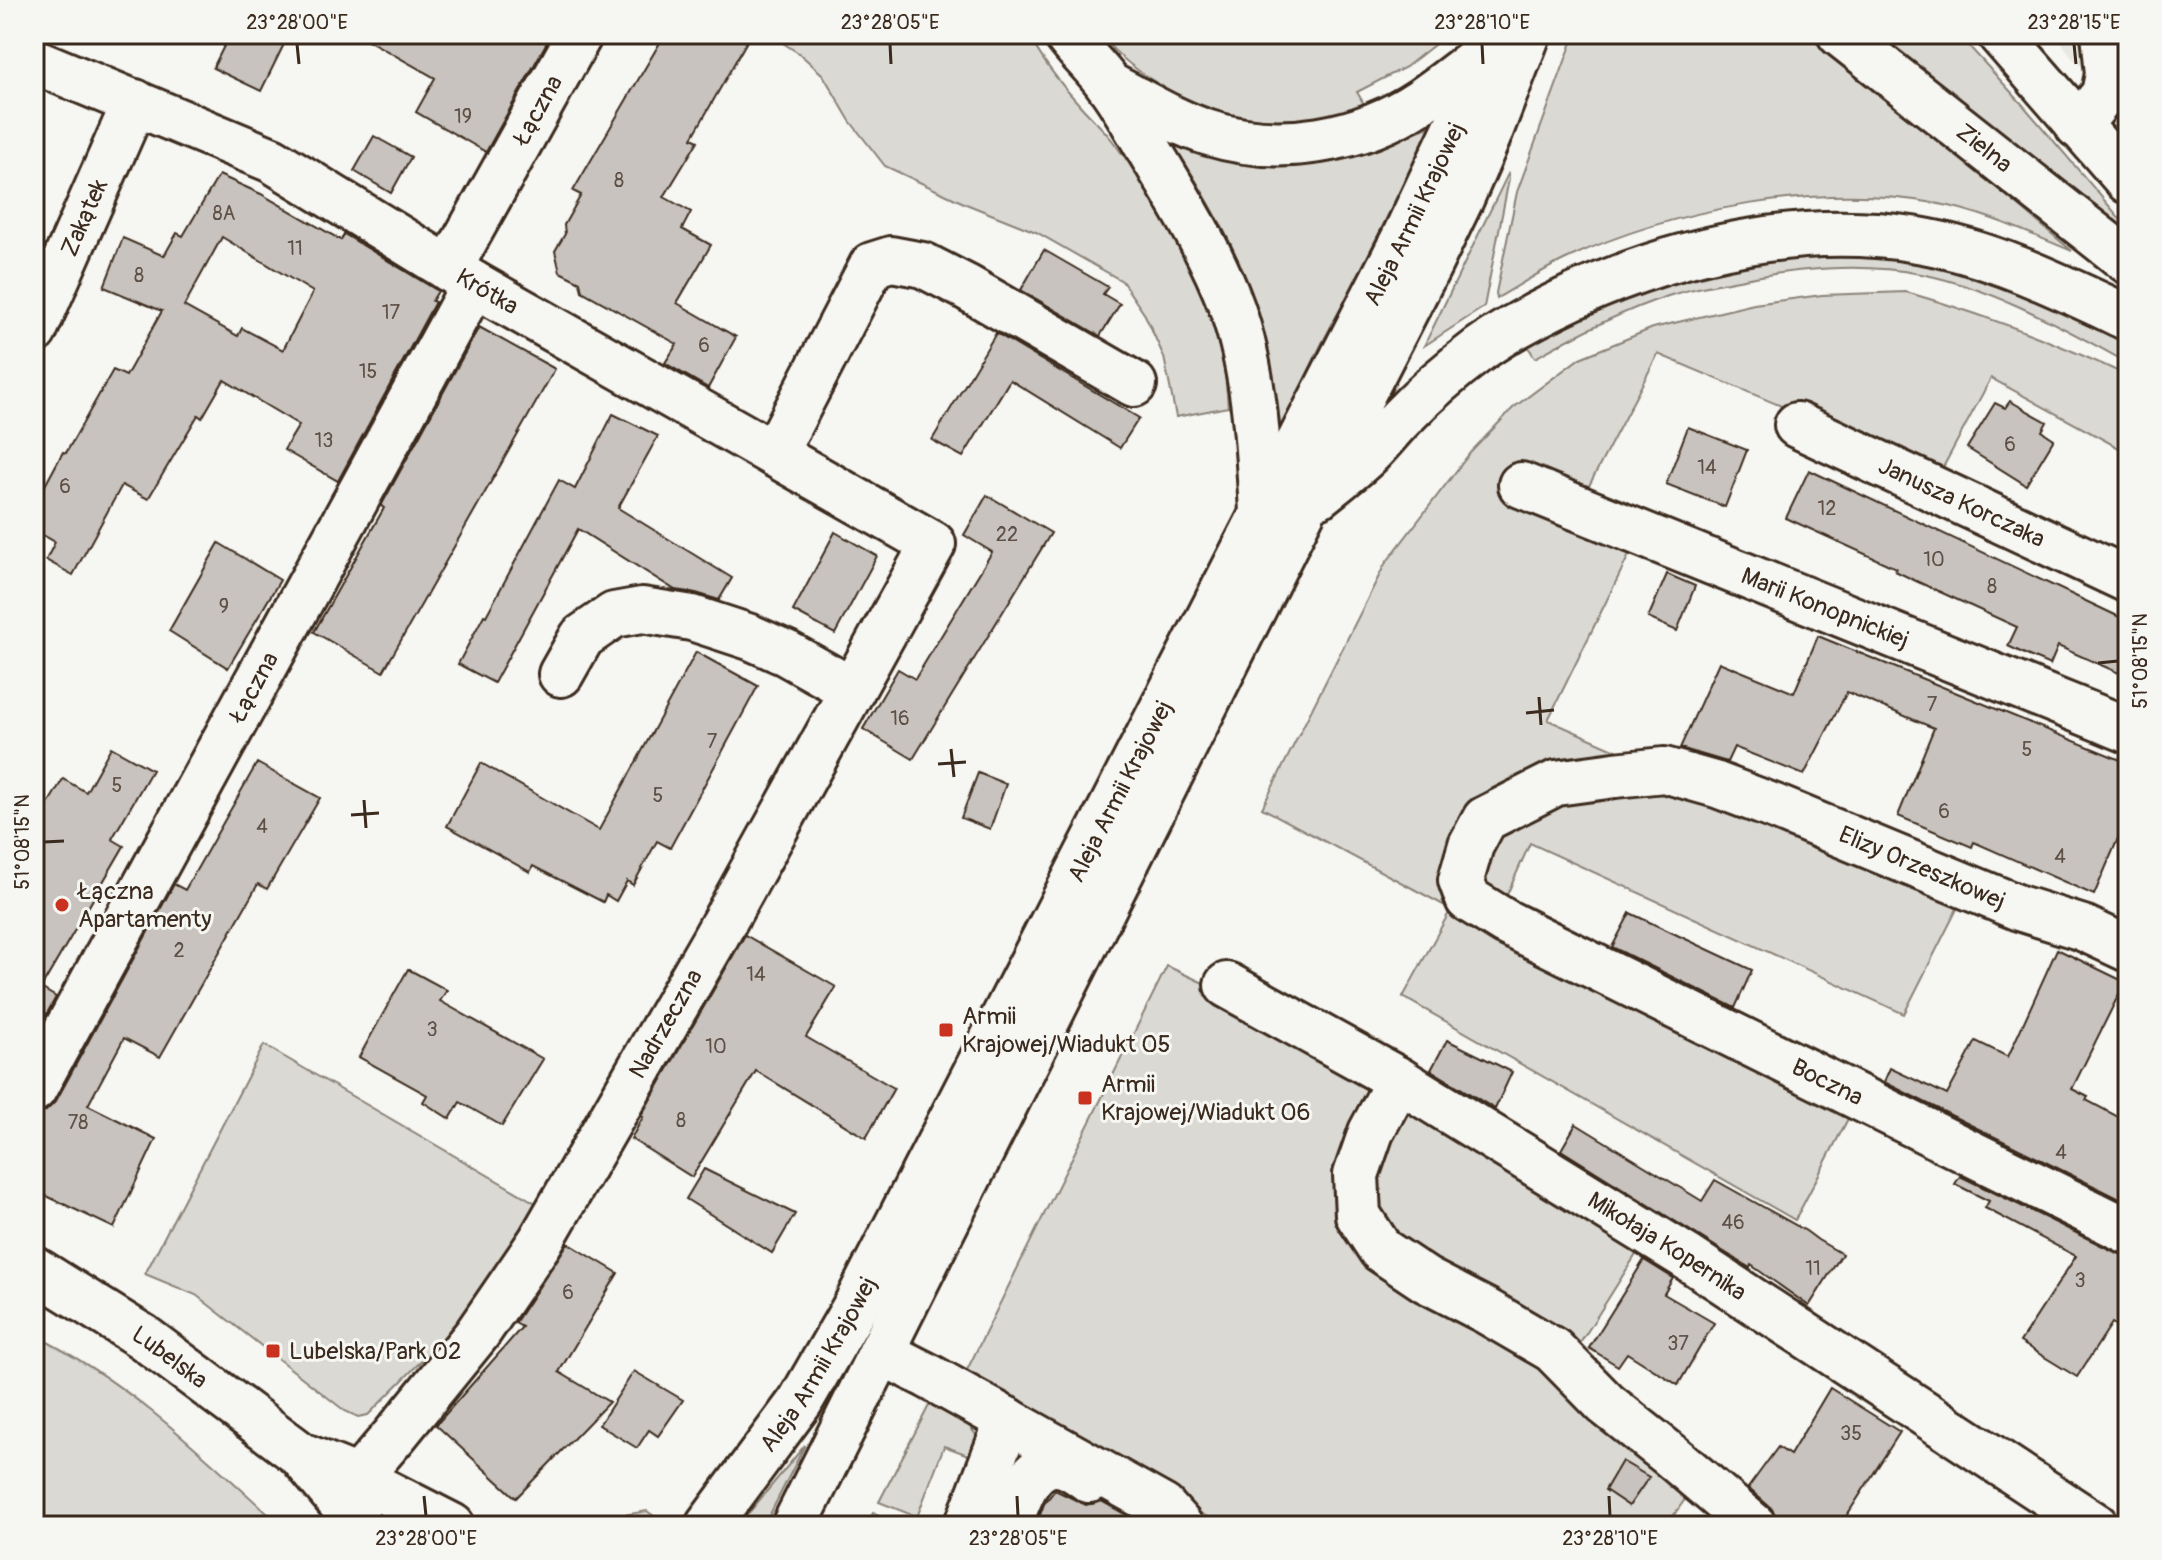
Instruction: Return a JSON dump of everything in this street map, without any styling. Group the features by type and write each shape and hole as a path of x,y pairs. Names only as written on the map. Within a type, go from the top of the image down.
{"street":[{"name":"Łączna","path":"34,1089 462,276 580,34"},
{"path":"1066,34 1109,85 1204,243 1232,309 1242,342 1254,409 1283,511 1366,456 1426,394 1482,348 1534,316 1593,288 1627,273 1701,251 1813,235 1919,240 1984,257 2128,318"},
{"name":"Aleja Armii Krajowej","path":"708,1526 800,1402 856,1305 1283,511 1461,199 1528,34"},
{"name":"Zielna","path":"1840,34 2128,261"},
{"path":"2000,34 2128,181"},
{"path":"2078,126 2104,94 2108,74 2102,38"},
{"path":"1109,85 1209,133 1262,143 1300,142 1341,136 1389,118 1422,100 1490,43"},
{"name":"Aleja Armii Krajowej","path":"794,1526 881,1352 1283,511 1461,117 1490,43"},
{"name":"Krótka","path":"34,61 272,160 462,276 933,544"},
{"name":"Zakątek","path":"34,331 135,102"},
{"path":"774,454 872,265 891,259 923,265 937,272 1134,384"},
{"name":"Janusza Korczaka","path":"1797,425 2128,580"},
{"name":"Marii Konopnickiej","path":"1521,485 2128,730"},
{"name":"Nadrzeczna","path":"358,1478 477,1334 540,1242 714,940 933,544"},
{"path":"561,674 582,637 614,615 642,610 692,618 750,637 786,653 852,690"},
{"name":"Elizy Orzeszkowej","path":"1528,933 1468,899 1461,880 1471,845 1485,819 1556,783 1664,770 1717,785 2019,908 2083,928 2128,949"},
{"name":"Boczna","path":"1528,933 2128,1231"},
{"name":"Mikołaja Kopernika","path":"1227,985 1399,1080 1685,1256 2096,1526"},
{"path":"1399,1080 1371,1132 1356,1175 1358,1215 1381,1250 1426,1280 1553,1350 1606,1404 1754,1526"},
{"name":"Lubelska","path":"34,1269 143,1337 300,1454 360,1526"},
{"path":"881,1352 1163,1507 1180,1526"},
{"path":"967,1526 1008,1420"},
{"name":"Lubelska","path":"300,1454 358,1478 452,1526"},
{"path":"1009,1526 1032,1475 1061,1465 1069,1467 1162,1526"}],"shaded area":[{"path":"769,34 1028,34 1057,79 1108,135 1130,165 1180,246 1215,334 1224,369 1228,407 1176,417 1164,357 1145,315 1122,281 1036,232 885,166 850,121 823,75 800,54"},
{"path":"1100,34 1448,34 1406,67 1357,92 1365,106 1306,120 1265,121 1226,115 1197,106 1142,74 1115,52"},
{"path":"1575,34 1805,34 1961,157 2072,251 1987,217 1934,203 1889,197 1795,198 1698,214 1607,241 1566,259 1497,298 1517,192"},
{"path":"1877,34 1958,34 2128,228 2128,238"},
{"path":"2056,34 2128,34 2128,101 2073,59"},
{"path":"1432,126 1278,435 1265,343 1246,280 1212,209 1171,141 1254,163 1300,164 1367,149"},
{"path":"1508,174 1484,307 1424,346"},
{"path":"1903,253 2058,303 2128,340 2128,363 2028,311 1976,289 1921,274 1874,268 1803,270 1700,287 1617,316 1535,358 1527,345 1610,299 1767,256"},
{"path":"1906,292 2019,330 2128,376 2128,453 1991,378 1940,473 1658,354 1569,524 1631,551 1548,720 1637,759 1552,771 1450,868 1852,1111 1795,1220 1403,997 1451,909 1262,808 1385,564 1470,453 1513,408 1580,358 1653,328 1754,304 1822,295"},
{"path":"1660,779 1962,899 1904,1014 1530,843 1502,906 1479,891 1482,848 1559,794"},
{"path":"1167,966 1212,987 1642,1245 1562,1372 1691,1491 1666,1526 1223,1526 964,1376"},
{"path":"264,1045 539,1205 455,1327 368,1415 358,1417 345,1411 196,1295 145,1274"},
{"path":"34,1335 102,1374 133,1397 281,1526 34,1526"},
{"path":"935,1394 979,1439 979,1459 944,1446 917,1517 879,1502"},
{"path":"805,1445 764,1526 738,1526"},
{"path":"647,1511 668,1526 559,1526"},
{"path":"873,1513 904,1526 866,1526"}],"building":[{"path":"230,34 289,34 261,91 213,68"},
{"path":"357,34 533,34 547,42 486,152 416,112 435,78"},
{"path":"665,34 751,34 692,138 698,141 664,197 691,212 682,229 711,245 677,303 736,337 708,388 665,363 677,344 582,291 580,282 560,272 555,251 565,234 564,225 581,195 573,191"},
{"path":"374,136 411,157 391,193 354,171"},
{"path":"219,175 261,194 341,240 344,234 438,291 432,301 435,302 338,481 284,450 299,425 224,380 202,418 198,415 148,499 122,485 73,575 46,560 55,542 34,530 34,506 113,370 126,376 162,311 104,287 123,238 164,256 177,233 183,236","holes":["222,237 313,292 283,350 242,328 238,336 184,306"]},
{"path":"1044,250 1108,287 1103,294 1120,304 1100,336 1021,290"},
{"path":"479,327 555,369 383,672 314,632 384,508 381,506"},
{"path":"996,333 1139,418 1120,448 1010,380 963,457 932,440"},
{"path":"2010,401 2047,422 2042,431 2054,439 2026,485 1967,448 1995,403 2005,408"},
{"path":"613,414 658,436 618,508 732,578 719,600 675,590 578,529 494,683 458,664 559,480 575,489"},
{"path":"1688,427 1747,450 1725,507 1666,484"},
{"path":"1809,470 2128,621 2128,677 2058,646 2050,665 2029,656 2008,646 2017,627 1786,518"},
{"path":"987,495 1051,533 913,759 863,729 898,669 915,679 992,552 964,535"},
{"path":"835,532 877,556 835,634 793,611"},
{"path":"219,543 280,580 228,668 169,631"},
{"path":"1667,574 1695,586 1677,631 1648,618"},
{"path":"1818,636 2128,763 2128,815 2094,895 1974,842 1972,847 1898,816 1934,728 1847,692 1804,775 1734,747 1727,762 1680,748 1719,662 1794,693"},
{"path":"696,652 758,686 670,848 657,841 633,885 627,881 616,901 606,895 603,902 533,866 530,872 447,826 481,763 599,830"},
{"name":"Łączna Apartamenty","path":"111,747 152,770 112,839 124,846 41,988 56,997 34,1037 34,827 63,779 86,792"},
{"path":"257,763 320,798 267,889 258,884 160,1057 124,1038 88,1105 156,1139 114,1228 34,1190 34,1114 46,1111 56,1101 174,884 185,890"},
{"path":"978,773 1006,784 990,829 961,818"},
{"path":"1630,913 1752,970 1735,1008 1612,947"},
{"path":"745,935 836,987 806,1037 894,1088 866,1138 756,1071 692,1177 631,1139 641,1116"},
{"path":"2057,949 2125,982 2072,1089 2128,1122 2128,1203 1884,1082 1890,1068 1947,1095 1976,1041 2008,1057"},
{"path":"408,969 447,990 440,1001 543,1059 502,1126 460,1102 450,1119 423,1102 427,1095 359,1057"},
{"path":"1447,1040 1512,1072 1495,1109 1431,1070"},
{"path":"1576,1124 1702,1201 1715,1180 1842,1254 1809,1306 1751,1265 1750,1268 1561,1150"},
{"path":"704,1169 795,1214 772,1253 686,1199"},
{"path":"1960,1176 2128,1256 2128,1332 2112,1323 2077,1377 2020,1342 2076,1256 1985,1208 1989,1201 1955,1184"},
{"path":"568,1243 618,1273 559,1372 609,1402 516,1498 436,1425 522,1327 515,1323"},
{"path":"1644,1260 1673,1278 1664,1294 1714,1323 1678,1385 1627,1353 1618,1366 1589,1348"},
{"path":"634,1371 683,1400 658,1436 649,1430 637,1448 599,1425"},
{"path":"1830,1388 1900,1432 1840,1526 1778,1526 1771,1508 1748,1488 1778,1447 1790,1455"},
{"path":"1622,1461 1649,1477 1629,1506 1605,1490"},
{"path":"1055,1490 1086,1505 1101,1501 1146,1526 1036,1526 1044,1504"}],"place":[{"name":"Łączna Apartamenty","path":"62,905"},
{"name":"Armii Krajowej/Wiadukt 05","path":"946,1030"},
{"name":"Armii Krajowej/Wiadukt 06","path":"1085,1098"},
{"name":"Lubelska/Park 02","path":"273,1351"}]}
